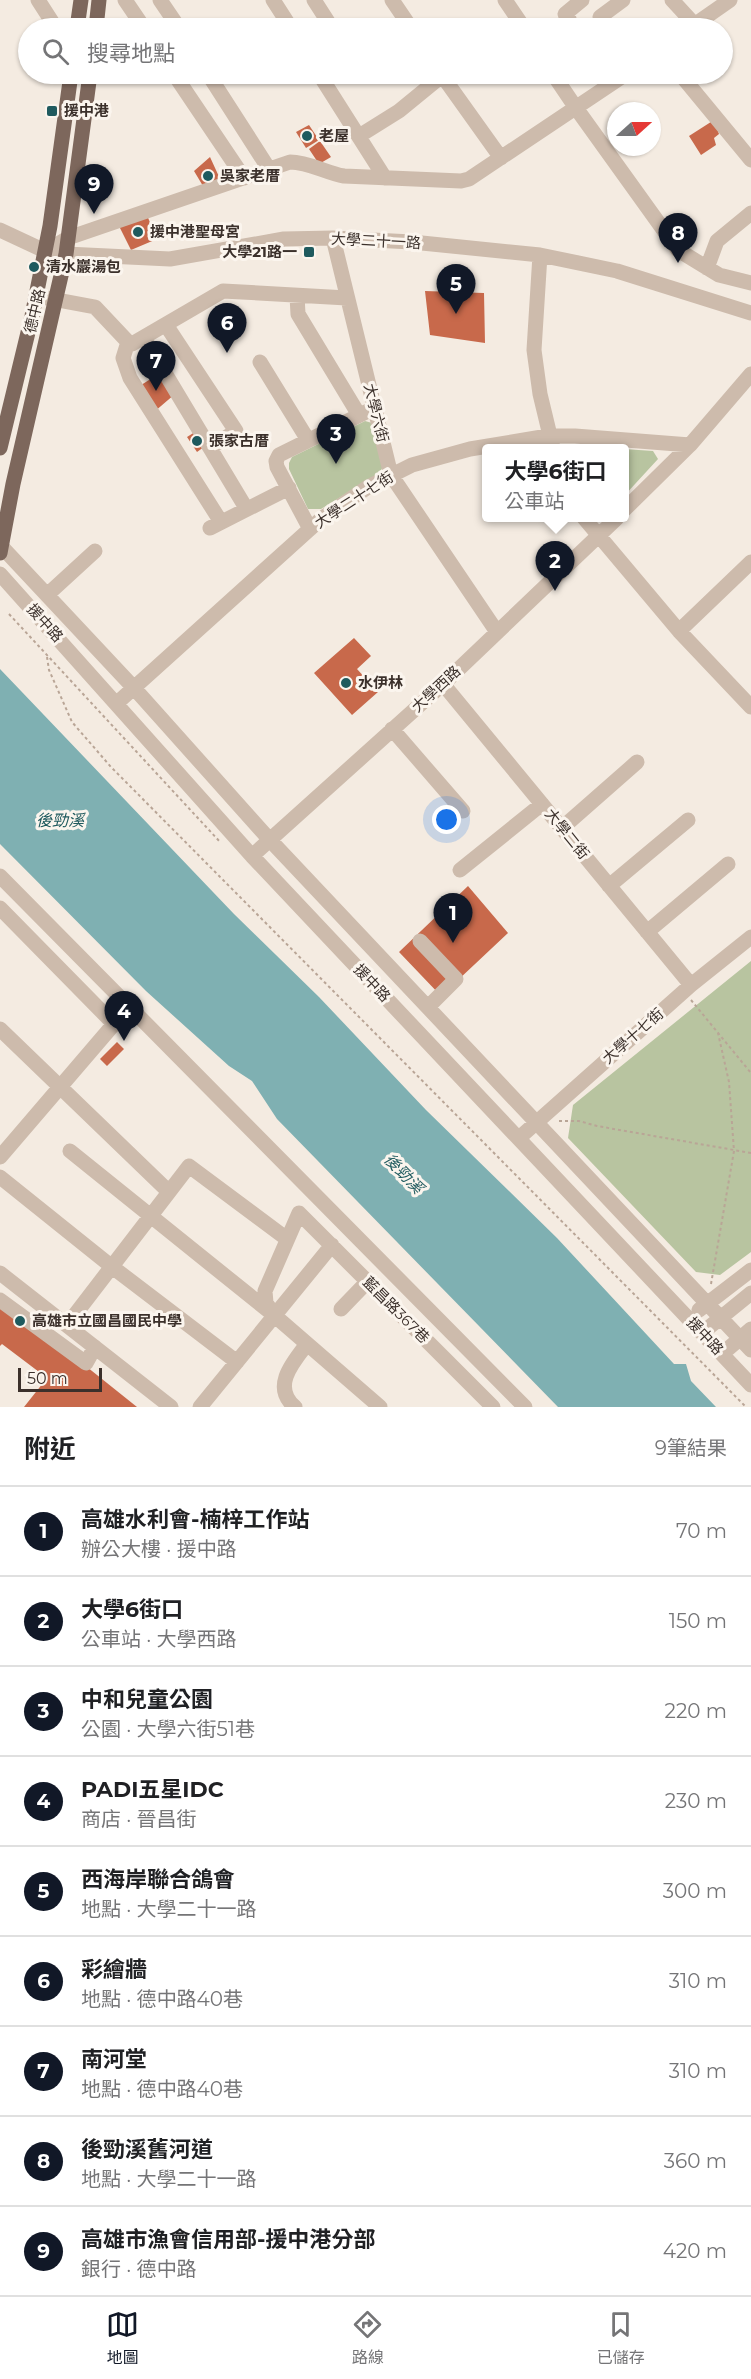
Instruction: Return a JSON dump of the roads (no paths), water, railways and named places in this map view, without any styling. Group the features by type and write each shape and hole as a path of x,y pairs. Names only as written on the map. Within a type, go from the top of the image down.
{"main road":[{"path":"78,18 81,0"},
{"path":"97,18 99,0"},
{"name":"德中路","path":"0,448 45,251 70,84"},
{"name":"德中路","path":"0,548 66,254 89,84"}],"street":[{"path":"38,0 50,18"},
{"path":"125,0 137,18"},
{"path":"160,0 172,18"},
{"path":"273,0 285,18"},
{"path":"315,0 326,18"},
{"path":"392,0 404,18"},
{"path":"505,0 517,18"},
{"path":"568,18 565,14 582,0"},
{"path":"600,17 623,0"},
{"path":"672,0 686,18"},
{"path":"705,18 730,0"},
{"path":"181,84 244,178"},
{"path":"214,84 269,169"},
{"path":"325,84 385,178"},
{"path":"359,136 399,111 430,84"},
{"path":"449,84 501,158"},
{"path":"560,84 678,250 719,275 751,283"},
{"path":"45,251 68,238 290,162 302,162 332,174 461,181 469,179 611,84"},
{"path":"688,84 751,160"},
{"path":"707,268 717,241 751,213"},
{"name":"大學二十一路","path":"0,230 45,251 170,259 284,239 333,237 412,242 540,255 617,271 751,313"},
{"name":"大學六街","path":"333,237 391,475 497,632"},
{"path":"540,255 534,350 551,442"},
{"path":"36,296 95,307 132,344 223,291 347,298"},
{"path":"297,296 298,314 359,416"},
{"path":"166,325 236,431 210,448"},
{"path":"144,338 246,508"},
{"path":"128,342 123,358 130,378 216,525 288,488"},
{"path":"261,362 308,440"},
{"path":"629,505 690,445 751,374"},
{"path":"310,529 276,461 279,455 374,408"},
{"name":"大學二十七街","path":"528,444 551,442 575,436 690,445"},
{"name":"大學二十七街","path":"117,703 310,529 368,487 412,465 470,449 482,448"},
{"path":"587,522 679,631 751,707"},
{"name":"大學西路","path":"252,856 443,684 613,522"},
{"name":"援中路","path":"0,548 134,688 269,839 707,1304 720,1317 746,1334 751,1351"},
{"path":"47,595 95,551"},
{"path":"679,631 751,562"},
{"name":"援中路","path":"0,574 252,856 751,1385"},
{"name":"大學二街","path":"443,684 647,932 687,988"},
{"path":"392,729 463,811"},
{"path":"562,828 637,762"},
{"path":"460,870 542,804"},
{"path":"609,886 688,820"},
{"path":"647,932 729,864"},
{"path":"0,876 525,1407"},
{"path":"0,908 114,1024 0,1156"},
{"name":"大學十七街","path":"519,1138 687,988 751,937"},
{"path":"420,940 456,979 428,1007"},
{"path":"0,1029 168,1191"},
{"path":"70,1151 275,1316 380,1407"},
{"path":"67,1325 189,1166 287,1239 265,1291 266,1303 275,1316"},
{"path":"0,1177 111,1266 237,1362"},
{"name":"藍昌路367巷","path":"287,1239 299,1213 493,1407"},
{"path":"200,1407 332,1245"},
{"path":"689,1319 751,1269"},
{"path":"0,1273 171,1407"},
{"path":"341,1309 368,1281"},
{"path":"702,1333 751,1293"},
{"path":"0,1300 86,1363 95,1347"},
{"path":"722,1354 746,1334"},
{"path":"295,1407 285,1395 284,1380 294,1361 307,1344"},
{"path":"733,1366 751,1351"}],"water":[{"name":"後勁溪","path":"0,669 234,914 319,997 426,1110 557,1238 674,1364 686,1364 691,1381 716,1407 558,1407 277,1119 252,1081 229,1066 146,991 0,844"}],"place":[{"name":"援中港","path":"52,111"},
{"name":"老屋","path":"307,136"},
{"name":"吳家老厝","path":"208,176"},
{"name":"高雄市漁會信用部-援中港分部","path":"94,214"},
{"name":"援中港聖母宮","path":"138,232"},
{"name":"大學21路一","path":"309,252"},
{"name":"後勁溪舊河道","path":"678,263"},
{"name":"清水巖湯包","path":"34,267"},
{"name":"西海岸聯合鴿會","path":"456,314"},
{"name":"彩繪牆","path":"227,353"},
{"name":"南河堂","path":"156,391"},
{"name":"張家古厝","path":"197,441"},
{"name":"中和兒童公園","path":"336,464"},
{"name":"大學6街口","path":"555,591"},
{"name":"水伊林","path":"346,683"},
{"name":"高雄水利會-楠梓工作站","path":"453,943"},
{"name":"PADI五星IDC","path":"124,1041"},
{"name":"高雄市立國昌國民中學","path":"20,1321"}]}
